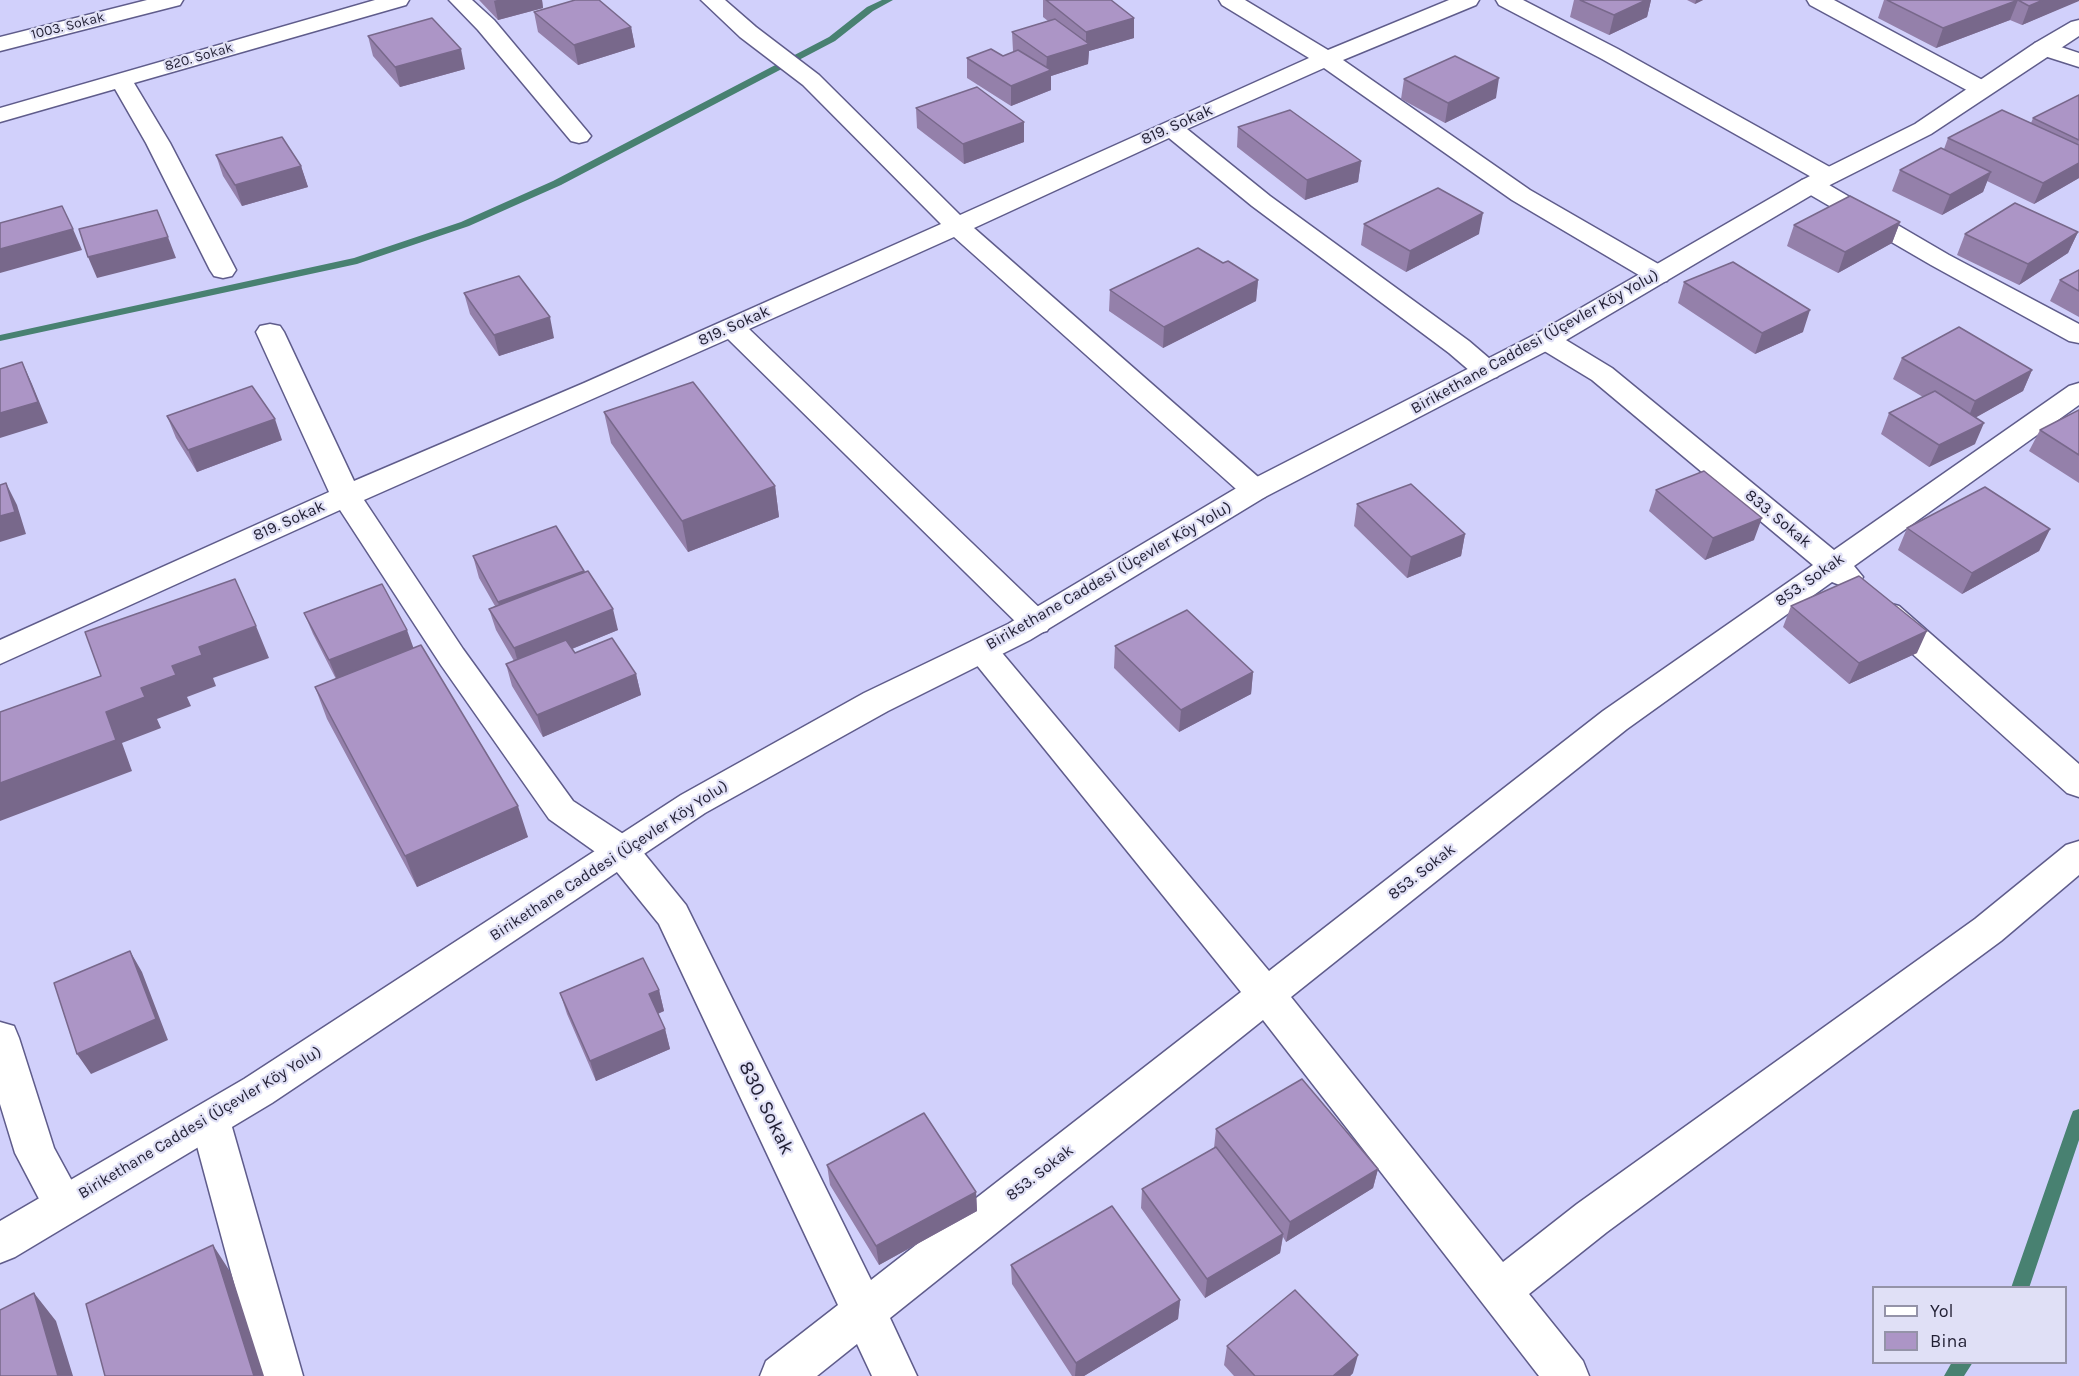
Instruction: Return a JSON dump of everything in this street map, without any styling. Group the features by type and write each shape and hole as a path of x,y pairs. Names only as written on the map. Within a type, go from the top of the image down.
{"street":[{"name":"1003. Sokak","path":"0,44 172,0"},
{"name":"820. Sokak","path":"0,115 398,0"},
{"path":"460,0 486,25 579,136"},
{"path":"712,0 811,80 957,226 1255,490"},
{"path":"1230,0 1326,59 1521,195 1658,275"},
{"name":"819. Sokak","path":"0,653 346,496 732,327 1326,59 1468,0"},
{"path":"1507,0 1610,54 1820,181 1940,260 2079,335"},
{"path":"1818,0 1982,89"},
{"name":"Birikethane Caddesi (Üçevler Köy Yolu)","path":"0,1243 258,1091 693,804 876,702 1036,623 1255,490 1546,340 1820,181 1923,129 2043,48 2079,27"},
{"path":"2043,48 2079,60"},
{"path":"121,80 158,142 224,270"},
{"path":"1171,128 1261,201 1459,347 1487,371"},
{"path":"732,327 1036,623"},
{"name":"830. Sokak","path":"270,332 346,496 452,657 561,810 621,851 673,915 895,1376"},
{"name":"833. Sokak","path":"1546,340 1602,374 1832,564 2079,784"},
{"name":"853. Sokak","path":"782,1376 1615,720 1832,564 1941,491 2079,392"},
{"path":"982,650 1266,995 1567,1376"},
{"path":"1500,1291 1592,1218 1988,930 2079,855"},
{"path":"0,1038 35,1153 64,1205"},
{"path":"210,1120 281,1376"}],"building":[{"path":"575,0 599,0 631,27 574,45 534,12"},
{"path":"1046,0 1111,0 1134,18 1086,32"},
{"path":"1580,0 1646,0 1614,15"},
{"path":"1887,0 2018,0 1943,28"},
{"path":"2018,0 2043,0 2029,6"},
{"path":"432,18 461,49 395,67 368,36"},
{"path":"1055,19 1089,44 1047,57 1012,32"},
{"path":"991,49 1003,56 1018,50 1051,70 1011,86 967,58"},
{"path":"1455,56 1499,78 1448,103 1404,79"},
{"path":"977,87 1024,122 963,144 916,108"},
{"path":"2079,95 2079,140 2033,118"},
{"path":"1290,110 1361,161 1307,180 1238,127"},
{"path":"2002,110 2079,145 2079,163 2043,183 1948,138"},
{"path":"282,137 301,166 235,185 216,155"},
{"path":"1941,148 1991,172 1950,195 1900,170"},
{"path":"1438,188 1483,213 1410,251 1364,224"},
{"path":"1850,196 1900,222 1845,252 1794,225"},
{"path":"2015,203 2078,232 2028,264 1965,234"},
{"path":"62,206 73,229 0,249 0,223"},
{"path":"157,210 168,237 88,257 79,229"},
{"path":"1198,248 1223,263 1228,261 1258,280 1164,327 1110,290"},
{"path":"1733,262 1810,310 1762,333 1684,282"},
{"path":"2079,270 2079,291 2060,280"},
{"path":"519,276 550,317 494,335 464,293"},
{"path":"1959,327 2032,370 1975,401 1902,358"},
{"path":"22,362 38,402 0,413 0,369"},
{"path":"693,382 775,486 682,521 604,412"},
{"path":"252,386 275,419 188,450 167,416"},
{"path":"1935,391 1984,423 1939,445 1889,413"},
{"path":"2079,410 2079,455 2040,430"},
{"path":"1704,471 1762,518 1713,538 1656,490"},
{"path":"6,483 15,512 0,516 0,485"},
{"path":"1411,484 1465,534 1411,557 1357,504"},
{"path":"1985,487 2050,529 1972,573 1907,528"},
{"path":"556,526 584,571 498,602 473,556"},
{"path":"588,571 613,609 514,648 489,609"},
{"path":"1859,576 1927,631 1859,663 1791,606"},
{"path":"235,579 256,626 199,647 202,655 172,666 176,675 141,688 145,697 106,712 116,740 0,783 0,712 101,676 85,632"},
{"path":"382,584 407,630 329,660 304,613"},
{"path":"1187,610 1253,672 1181,710 1115,646"},
{"path":"612,638 636,674 537,715 506,664 566,640 575,653"},
{"path":"421,645 518,806 405,856 315,687"},
{"path":"130,951 156,1019 77,1054 54,983"},
{"path":"643,958 659,990 649,994 665,1029 590,1061 560,993"},
{"path":"1302,1079 1378,1169 1290,1222 1216,1129"},
{"path":"924,1113 976,1192 876,1246 827,1165"},
{"path":"1216,1147 1283,1234 1207,1279 1142,1189"},
{"path":"1112,1206 1180,1300 1076,1363 1011,1265"},
{"path":"213,1245 254,1376 105,1376 86,1304"},
{"path":"1295,1290 1358,1355 1333,1376 1255,1376 1227,1346"},
{"path":"34,1293 58,1376 0,1376 0,1310"}],"waterway":[{"path":"0,338 357,261 465,224 557,183 832,39 870,9 889,0"},
{"path":"2021,1286 2079,1116"},
{"path":"1953,1376 1962,1364"}]}
